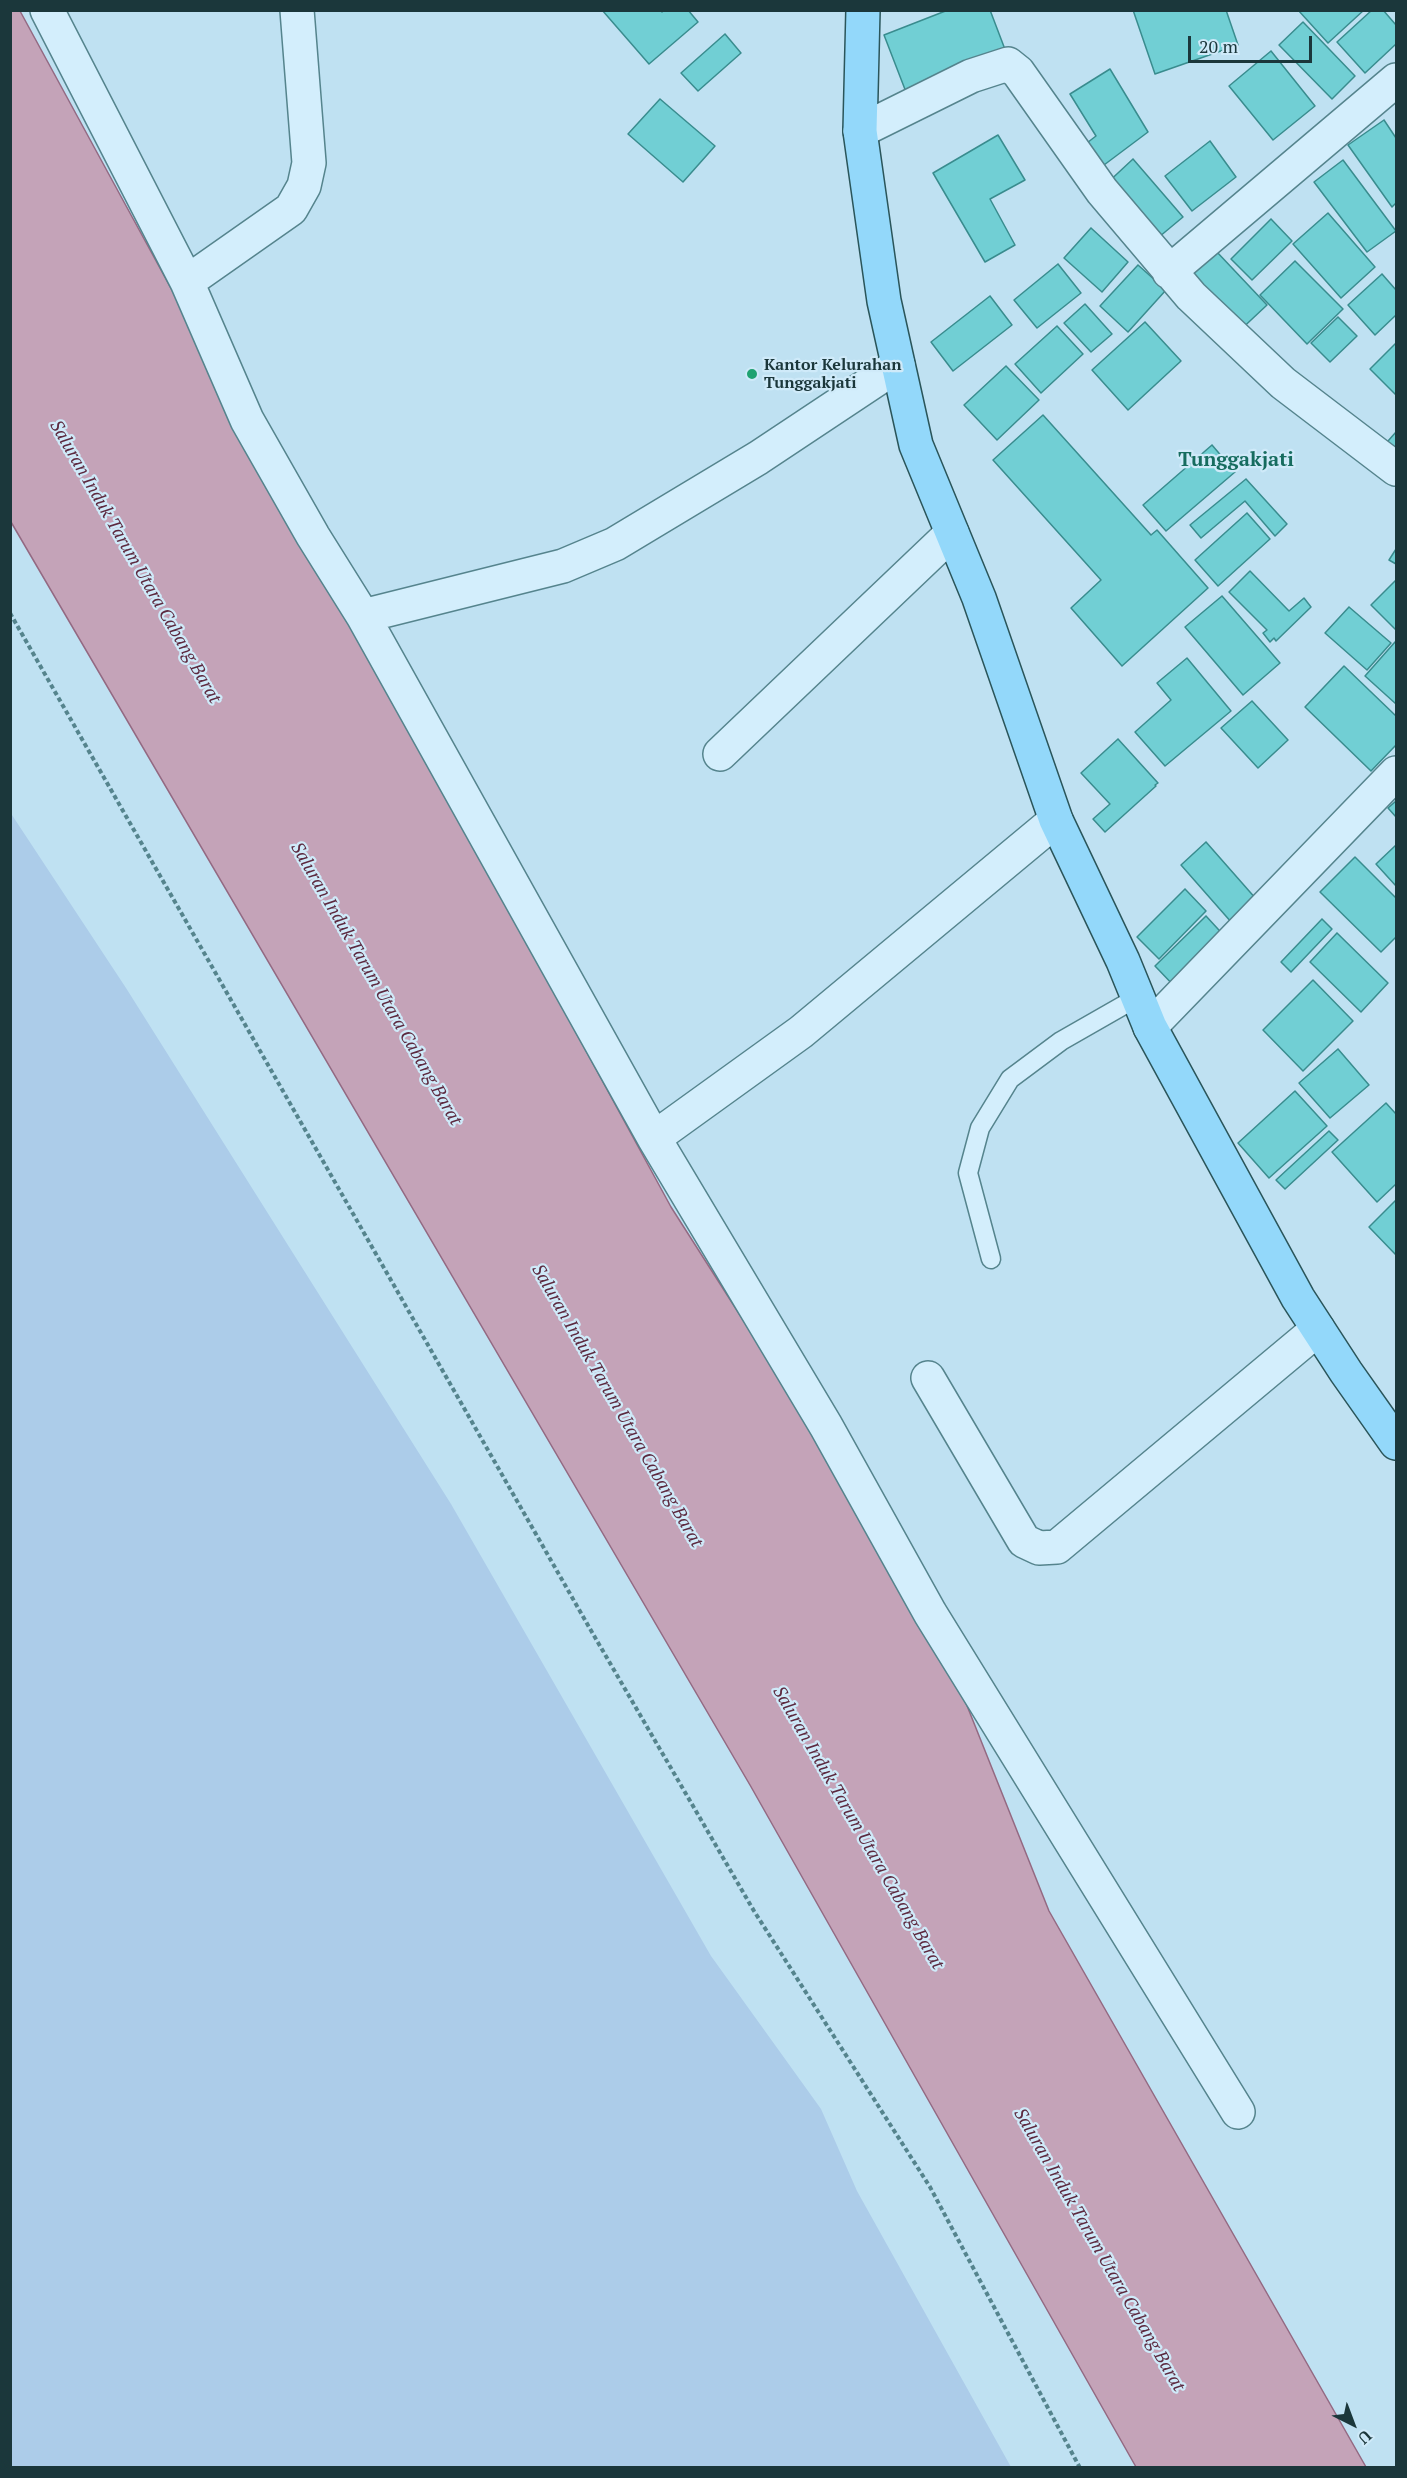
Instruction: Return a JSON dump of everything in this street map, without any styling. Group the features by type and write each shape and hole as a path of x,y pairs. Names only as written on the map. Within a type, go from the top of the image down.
{"main road":[{"path":"863,10 860,131 884,301 916,445 979,598 1056,820 1123,961 1150,1027 1298,1298 1396,1443"}],"street":[{"path":"47,10 187,282 248,420 313,536 363,616 654,1138 820,1416 930,1613 1238,2112"},
{"path":"187,282 291,209 304,186 309,163 308,125 297,29 297,10"},
{"path":"860,131 971,76 1008,64 1018,72 1102,190 1169,272 1283,383 1396,469"},
{"path":"1169,272 1396,80"},
{"path":"363,616 563,566 615,544 758,458 898,365"},
{"path":"720,754 952,533"},
{"path":"1150,1027 1396,774"},
{"path":"654,1138 801,1032 1056,820"},
{"path":"928,1378 1024,1540 1039,1548 1057,1547 1318,1329"}],"lane":[{"path":"990,1259 968,1173 980,1128 1010,1079 1061,1041 1138,997"}],"path":[{"path":"10,613 742,1891 930,2187 1080,2468"}],"shaded area":[{"path":"10,812 126,988 451,1504 711,1956 821,2109 857,2191 1011,2467 11,2467"}],"water":[{"name":"Saluran Induk Tarum Utara Cabang Barat","path":"10,11 20,11 671,1207 930,1613 1049,1911 1366,2467 1136,2467 750,1785 11,522"}],"building":[{"path":"602,10 660,10 662,12 664,10 688,10 698,22 649,64"},
{"path":"948,10 990,10 1006,52 906,92 884,35"},
{"path":"1133,10 1226,10 1238,45 1155,74"},
{"path":"1298,10 1364,10 1328,43"},
{"path":"1372,10 1383,10 1396,25 1396,44 1365,73 1337,42"},
{"path":"1303,22 1355,76 1332,99 1279,45"},
{"path":"725,34 741,53 698,91 681,73"},
{"path":"1271,51 1315,106 1273,140 1229,86"},
{"path":"1110,69 1148,132 1100,168 1083,146 1096,136 1070,94"},
{"path":"660,99 715,146 683,182 628,134"},
{"path":"1384,120 1396,138 1396,203 1392,207 1348,145"},
{"path":"998,135 1025,180 990,199 1015,245 985,262 933,173"},
{"path":"1210,141 1236,177 1192,211 1165,176"},
{"path":"1133,159 1183,217 1153,242 1104,186"},
{"path":"1343,160 1396,231 1367,252 1314,182"},
{"path":"1328,213 1375,267 1341,298 1293,244"},
{"path":"1271,219 1292,241 1252,280 1231,259"},
{"path":"1091,228 1128,262 1102,292 1064,258"},
{"path":"1216,251 1267,305 1235,335 1185,280"},
{"path":"1295,261 1343,309 1307,344 1260,295"},
{"path":"1058,264 1081,293 1037,328 1014,300"},
{"path":"1138,265 1166,290 1128,332 1100,306"},
{"path":"1382,274 1396,290 1396,315 1375,335 1348,305"},
{"path":"990,296 1012,325 953,371 931,342"},
{"path":"1085,304 1112,334 1091,352 1064,323"},
{"path":"1338,317 1357,336 1330,362 1311,343"},
{"path":"1145,322 1181,361 1128,410 1092,370"},
{"path":"1057,326 1083,354 1041,393 1015,364"},
{"path":"1396,343 1396,395 1370,369"},
{"path":"1006,366 1039,400 997,440 964,405"},
{"path":"1043,415 1151,535 1157,530 1208,588 1122,666 1071,608 1101,580 993,460"},
{"path":"1396,432 1396,466 1380,450"},
{"path":"1212,445 1235,472 1166,531 1143,505"},
{"path":"1246,479 1287,524 1275,536 1245,501 1201,538 1190,525"},
{"path":"1247,513 1270,539 1218,586 1195,560"},
{"path":"1396,549 1396,564 1389,560"},
{"path":"1250,571 1289,611 1304,598 1311,607 1276,641 1274,638 1270,642 1263,633 1267,630 1229,592"},
{"path":"1396,580 1396,630 1371,605"},
{"path":"1222,596 1280,663 1243,695 1185,627"},
{"path":"1349,607 1391,643 1367,670 1325,633"},
{"path":"1395,642 1396,644 1396,704 1365,676"},
{"path":"1187,658 1231,711 1165,766 1135,732 1171,700 1157,683"},
{"path":"1344,666 1396,716 1396,745 1371,771 1305,707"},
{"path":"1252,701 1288,740 1258,768 1221,728"},
{"path":"1118,739 1158,783 1105,832 1093,819 1110,804 1081,773"},
{"path":"1396,801 1396,817 1388,808"},
{"path":"1206,842 1257,900 1232,923 1181,865"},
{"path":"1396,845 1396,886 1376,864"},
{"path":"1355,857 1396,898 1396,937 1381,952 1320,892"},
{"path":"1185,889 1206,911 1159,959 1137,937"},
{"path":"1206,916 1229,941 1178,990 1155,966"},
{"path":"1322,919 1332,929 1291,972 1281,962"},
{"path":"1337,933 1388,983 1361,1012 1310,962"},
{"path":"1313,980 1353,1021 1303,1071 1263,1030"},
{"path":"1338,1049 1369,1085 1330,1118 1299,1083"},
{"path":"1295,1091 1327,1126 1269,1178 1238,1143"},
{"path":"1386,1103 1396,1114 1396,1184 1377,1202 1332,1152"},
{"path":"1329,1131 1338,1140 1285,1189 1276,1180"},
{"path":"1396,1200 1396,1255 1369,1227"}],"place":[{"name":"Kantor Kelurahan Tunggakjati","path":"752,374"}],"district":[{"name":"Tunggakjati","path":"1236,460"}]}
